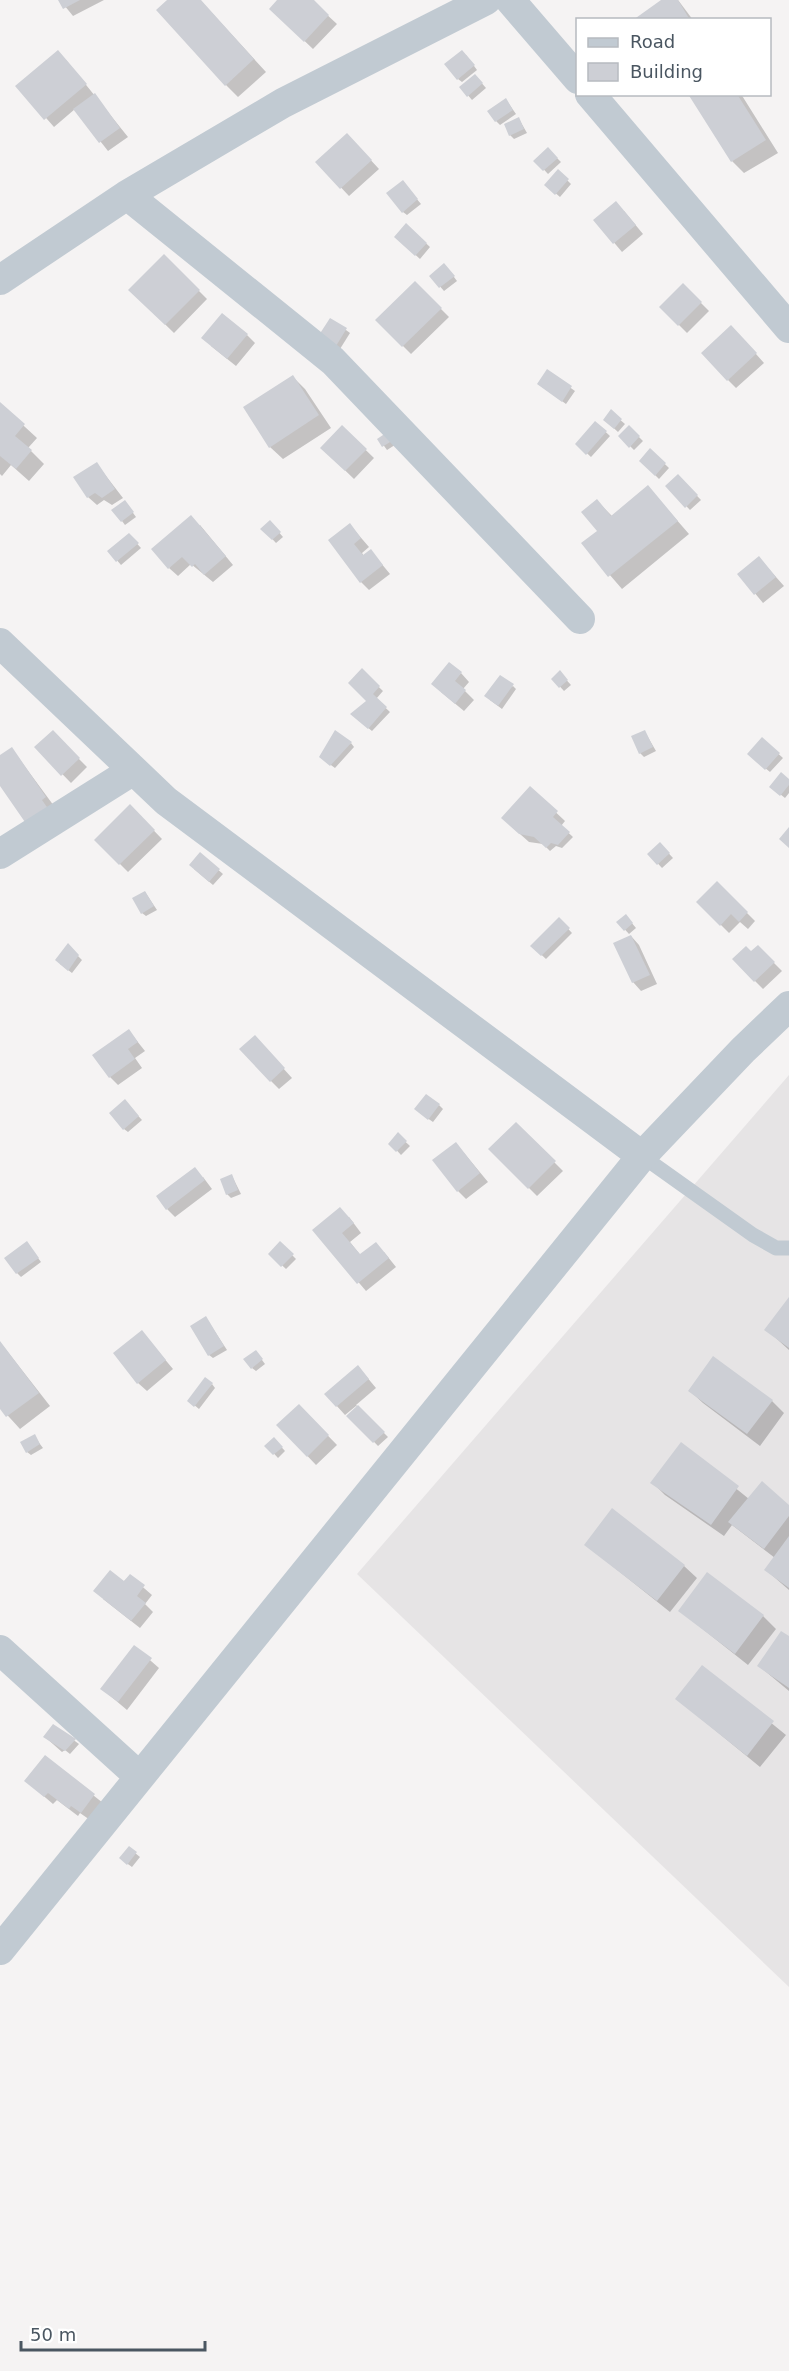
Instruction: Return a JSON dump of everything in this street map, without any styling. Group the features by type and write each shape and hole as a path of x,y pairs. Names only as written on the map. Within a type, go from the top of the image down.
{"street":[{"path":"0,280 127,195 283,103 486,0"},
{"path":"510,0 576,77"},
{"path":"592,96 789,328"},
{"path":"127,195 333,361 580,619"},
{"path":"0,643 166,801 642,1156"},
{"path":"0,854 132,771"},
{"path":"0,1950 642,1156 743,1050 789,1006"},
{"path":"0,1650 140,1777"}],"lane":[{"path":"642,1156 753,1235 776,1248 789,1248"}],"shaded area":[{"path":"789,1075 789,1987 357,1574"}],"building":[{"path":"58,0 80,0 63,9"},
{"path":"167,0 201,0 254,59 225,86 156,10"},
{"path":"277,0 314,0 329,15 304,42 269,9"},
{"path":"661,0 678,0 689,18 636,18"},
{"path":"58,50 87,84 44,120 15,86"},
{"path":"462,50 475,65 457,80 444,64"},
{"path":"475,74 483,83 467,97 459,87"},
{"path":"95,93 120,128 99,143 73,109"},
{"path":"689,96 738,96 766,140 731,162"},
{"path":"506,98 513,110 495,122 487,111"},
{"path":"519,117 524,129 509,136 504,124"},
{"path":"347,133 372,160 340,189 315,162"},
{"path":"548,147 558,158 543,171 533,161"},
{"path":"558,169 569,179 555,195 544,185"},
{"path":"403,180 418,199 402,213 386,193"},
{"path":"616,201 636,225 613,244 593,220"},
{"path":"406,223 427,243 415,256 394,237"},
{"path":"164,254 200,290 165,325 128,290"},
{"path":"444,263 455,276 439,288 429,276"},
{"path":"415,281 442,308 402,347 375,320"},
{"path":"683,283 702,302 678,326 659,307"},
{"path":"222,313 248,334 227,359 201,338"},
{"path":"330,318 347,328 336,346 319,335"},
{"path":"731,325 757,353 727,381 701,353"},
{"path":"547,369 572,386 562,402 537,384"},
{"path":"293,375 319,415 269,448 243,407"},
{"path":"0,402 25,424 15,436 32,450 16,469 0,456"},
{"path":"611,409 622,419 614,429 603,420"},
{"path":"595,421 607,431 586,455 575,444"},
{"path":"342,425 367,449 345,471 320,448"},
{"path":"629,425 640,436 629,448 618,436"},
{"path":"389,431 395,439 382,447 377,439"},
{"path":"650,448 666,463 655,476 639,461"},
{"path":"97,462 115,489 102,498 95,493 87,498 73,477"},
{"path":"678,474 698,495 685,508 665,486"},
{"path":"648,485 678,521 608,577 581,543 597,531 581,512 597,499 611,516"},
{"path":"125,500 134,512 121,522 111,510"},
{"path":"191,515 226,556 204,575 195,564 192,567 182,557 168,569 151,549"},
{"path":"270,520 281,532 272,540 260,529"},
{"path":"350,523 361,538 354,544 363,555 371,549 383,565 360,583 328,540"},
{"path":"129,533 139,543 116,562 107,551"},
{"path":"759,556 776,577 754,595 737,574"},
{"path":"449,662 462,672 455,681 466,690 455,704 431,684"},
{"path":"362,668 380,686 373,694 387,707 368,729 350,714 366,701 348,683"},
{"path":"560,670 568,680 559,688 551,679"},
{"path":"500,675 514,684 498,706 484,696"},
{"path":"53,730 80,758 61,776 34,747"},
{"path":"335,730 352,742 330,766 319,757"},
{"path":"645,730 653,747 639,754 631,736"},
{"path":"762,737 780,753 765,770 747,754"},
{"path":"12,747 46,797 42,800 49,810 27,825 0,786 0,755"},
{"path":"781,772 789,779 789,785 780,796 769,787"},
{"path":"530,786 558,811 553,817 570,832 558,845 551,843 546,848 534,837 519,834 501,818"},
{"path":"130,804 155,830 119,865 94,840"},
{"path":"789,827 789,848 779,839"},
{"path":"660,842 670,853 657,865 647,854"},
{"path":"200,852 220,869 209,882 189,865"},
{"path":"717,881 748,912 739,922 731,914 720,926 696,902"},
{"path":"145,891 154,906 141,914 132,898"},
{"path":"626,914 633,923 624,931 616,922"},
{"path":"559,917 570,928 541,956 530,946"},
{"path":"631,935 650,975 632,983 613,943"},
{"path":"68,943 79,955 68,971 55,960"},
{"path":"758,945 775,962 754,982 732,959 746,946 751,951"},
{"path":"129,1029 138,1042 128,1049 135,1059 109,1078 92,1055"},
{"path":"255,1035 285,1068 270,1082 239,1049"},
{"path":"426,1094 440,1104 428,1120 414,1109"},
{"path":"125,1099 139,1116 123,1130 109,1113"},
{"path":"516,1122 556,1161 528,1189 488,1149"},
{"path":"398,1132 407,1141 396,1152 388,1144"},
{"path":"456,1142 480,1173 457,1192 432,1160"},
{"path":"195,1167 205,1180 166,1210 156,1196"},
{"path":"232,1174 238,1190 226,1195 220,1179"},
{"path":"340,1207 354,1223 342,1233 360,1254 376,1242 389,1258 357,1284 312,1230"},
{"path":"27,1241 39,1258 16,1274 4,1258"},
{"path":"280,1241 294,1254 281,1267 268,1254"},
{"path":"789,1297 789,1348 764,1330"},
{"path":"206,1316 224,1346 208,1356 190,1326"},
{"path":"142,1330 166,1360 137,1384 113,1353"},
{"path":"0,1341 39,1393 6,1417 0,1409"},
{"path":"256,1350 263,1359 251,1369 243,1359"},
{"path":"713,1356 773,1400 747,1434 688,1391"},
{"path":"358,1365 369,1379 336,1407 324,1394"},
{"path":"205,1377 213,1383 194,1407 187,1401"},
{"path":"299,1404 329,1435 307,1457 276,1425"},
{"path":"358,1405 385,1432 373,1443 346,1416"},
{"path":"35,1434 40,1444 26,1453 20,1442"},
{"path":"274,1437 283,1447 273,1455 264,1446"},
{"path":"681,1442 739,1486 711,1525 650,1483"},
{"path":"762,1481 789,1505 789,1516 764,1549 728,1522"},
{"path":"612,1508 685,1565 657,1601 584,1545"},
{"path":"789,1536 789,1588 764,1570"},
{"path":"110,1570 124,1581 130,1574 145,1585 137,1596 146,1603 131,1621 93,1591"},
{"path":"707,1572 764,1615 735,1654 678,1611"},
{"path":"781,1631 789,1636 789,1688 757,1666"},
{"path":"134,1645 152,1658 118,1702 100,1689"},
{"path":"702,1665 774,1721 747,1756 675,1699"},
{"path":"53,1724 76,1739 65,1751 43,1737"},
{"path":"45,1755 95,1794 81,1813 71,1806 69,1809 48,1793 44,1797 24,1781"},
{"path":"129,1846 137,1852 127,1865 119,1858"}]}
